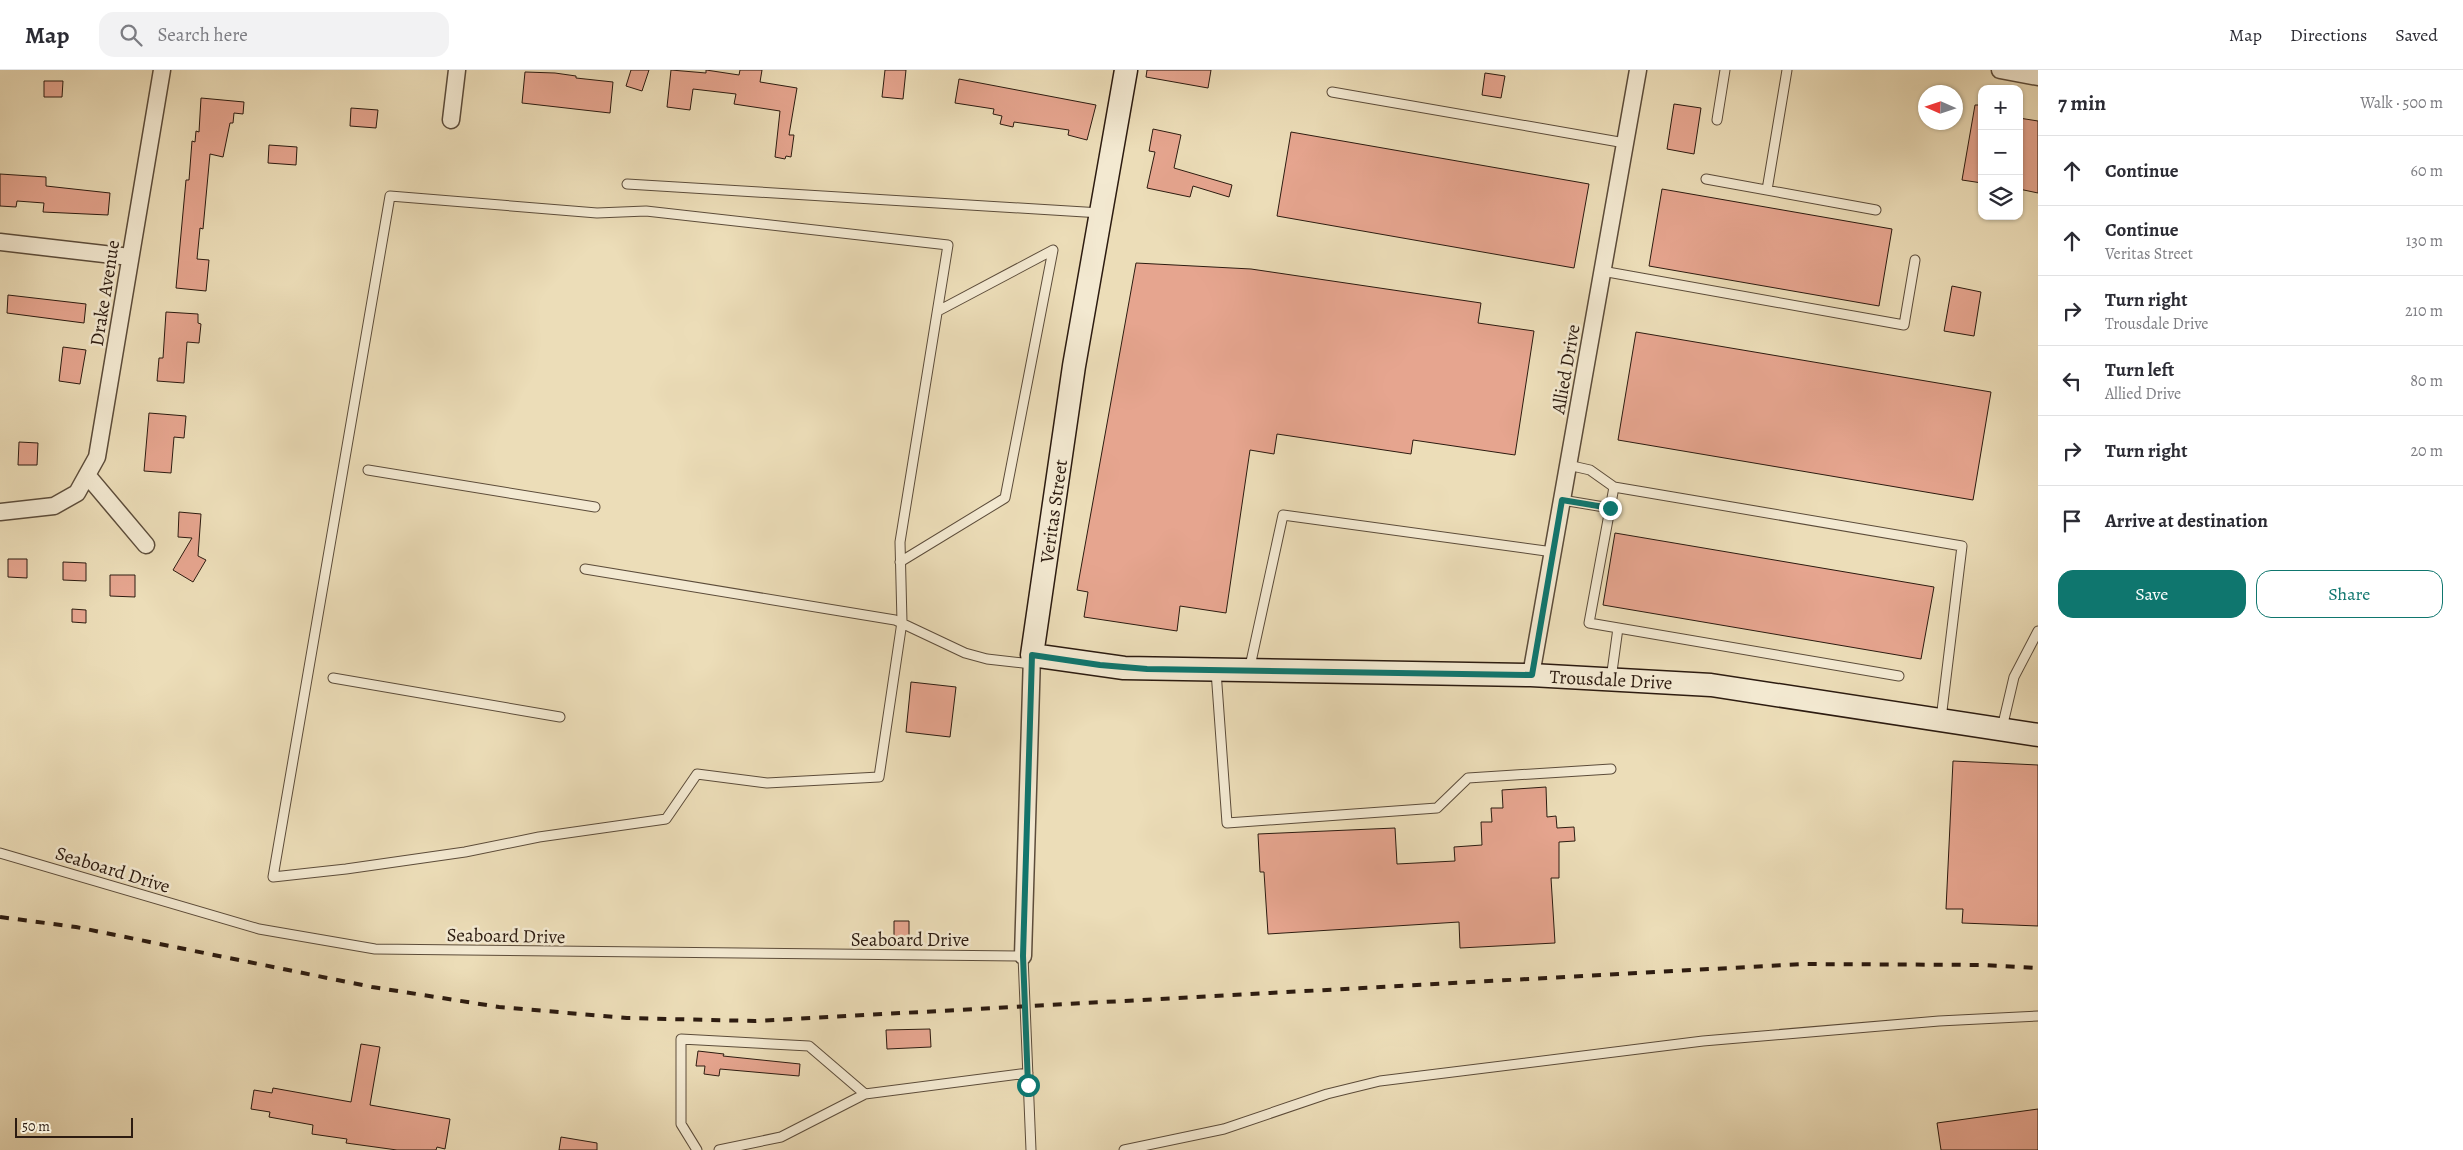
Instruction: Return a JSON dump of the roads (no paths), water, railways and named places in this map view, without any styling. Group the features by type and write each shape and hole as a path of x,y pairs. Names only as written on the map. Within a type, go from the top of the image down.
{"street":[{"name":"Drake Avenue","path":"0,512 54,506 77,493 98,457 162,70"},
{"path":"451,120 457,70"},
{"name":"Veritas Street","path":"1023,956 1032,659 1074,366 1126,70"},
{"name":"Allied Drive","path":"1532,675 1638,70"},
{"path":"2000,70 2038,77"},
{"path":"0,242 130,257"},
{"path":"87,475 146,545"},
{"name":"Trousdale Drive","path":"1032,659 1124,668 1248,672 1532,675 1711,685 2038,735"}],"lane":[{"path":"1717,120 1725,70"},
{"path":"1767,190 1787,70"},
{"path":"1332,92 1625,144"},
{"path":"1706,179 1876,210"},
{"path":"627,184 1101,213"},
{"path":"390,196 597,213 646,211 948,245 900,542 900,562 902,622 879,776 767,783 697,774 666,820 539,837 465,852 273,877 390,196"},
{"path":"900,562 1005,498 1053,250 938,311"},
{"path":"1602,271 1904,325 1915,260"},
{"path":"1568,465 1590,470 1614,487 1962,546 1941,719"},
{"path":"368,470 595,507"},
{"path":"1614,487 1589,623 1899,676"},
{"path":"1562,500 1610,508"},
{"path":"1248,672 1282,515 1553,552"},
{"path":"585,569 902,622 965,653 987,659 1032,659"},
{"path":"1611,679 1618,628"},
{"path":"2002,729 2014,677 2038,631"},
{"path":"1216,671 1227,823 1437,808 1468,778 1611,769"},
{"path":"333,678 560,717"},
{"name":"Seaboard Drive","path":"0,853 259,929 375,949 1023,956"},
{"path":"1023,956 1031,1150"},
{"path":"1124,1150 1224,1130 1327,1094 1380,1082 1703,1041 1939,1020 2038,1016"},
{"path":"697,1150 681,1124 681,1039 809,1046 865,1094"},
{"path":"719,1150 781,1138 865,1094 1028,1073"}],"railway":[{"path":"0,917 76,927 372,987 499,1007 627,1018 755,1021 1803,964 1984,965 2038,968"}]}
